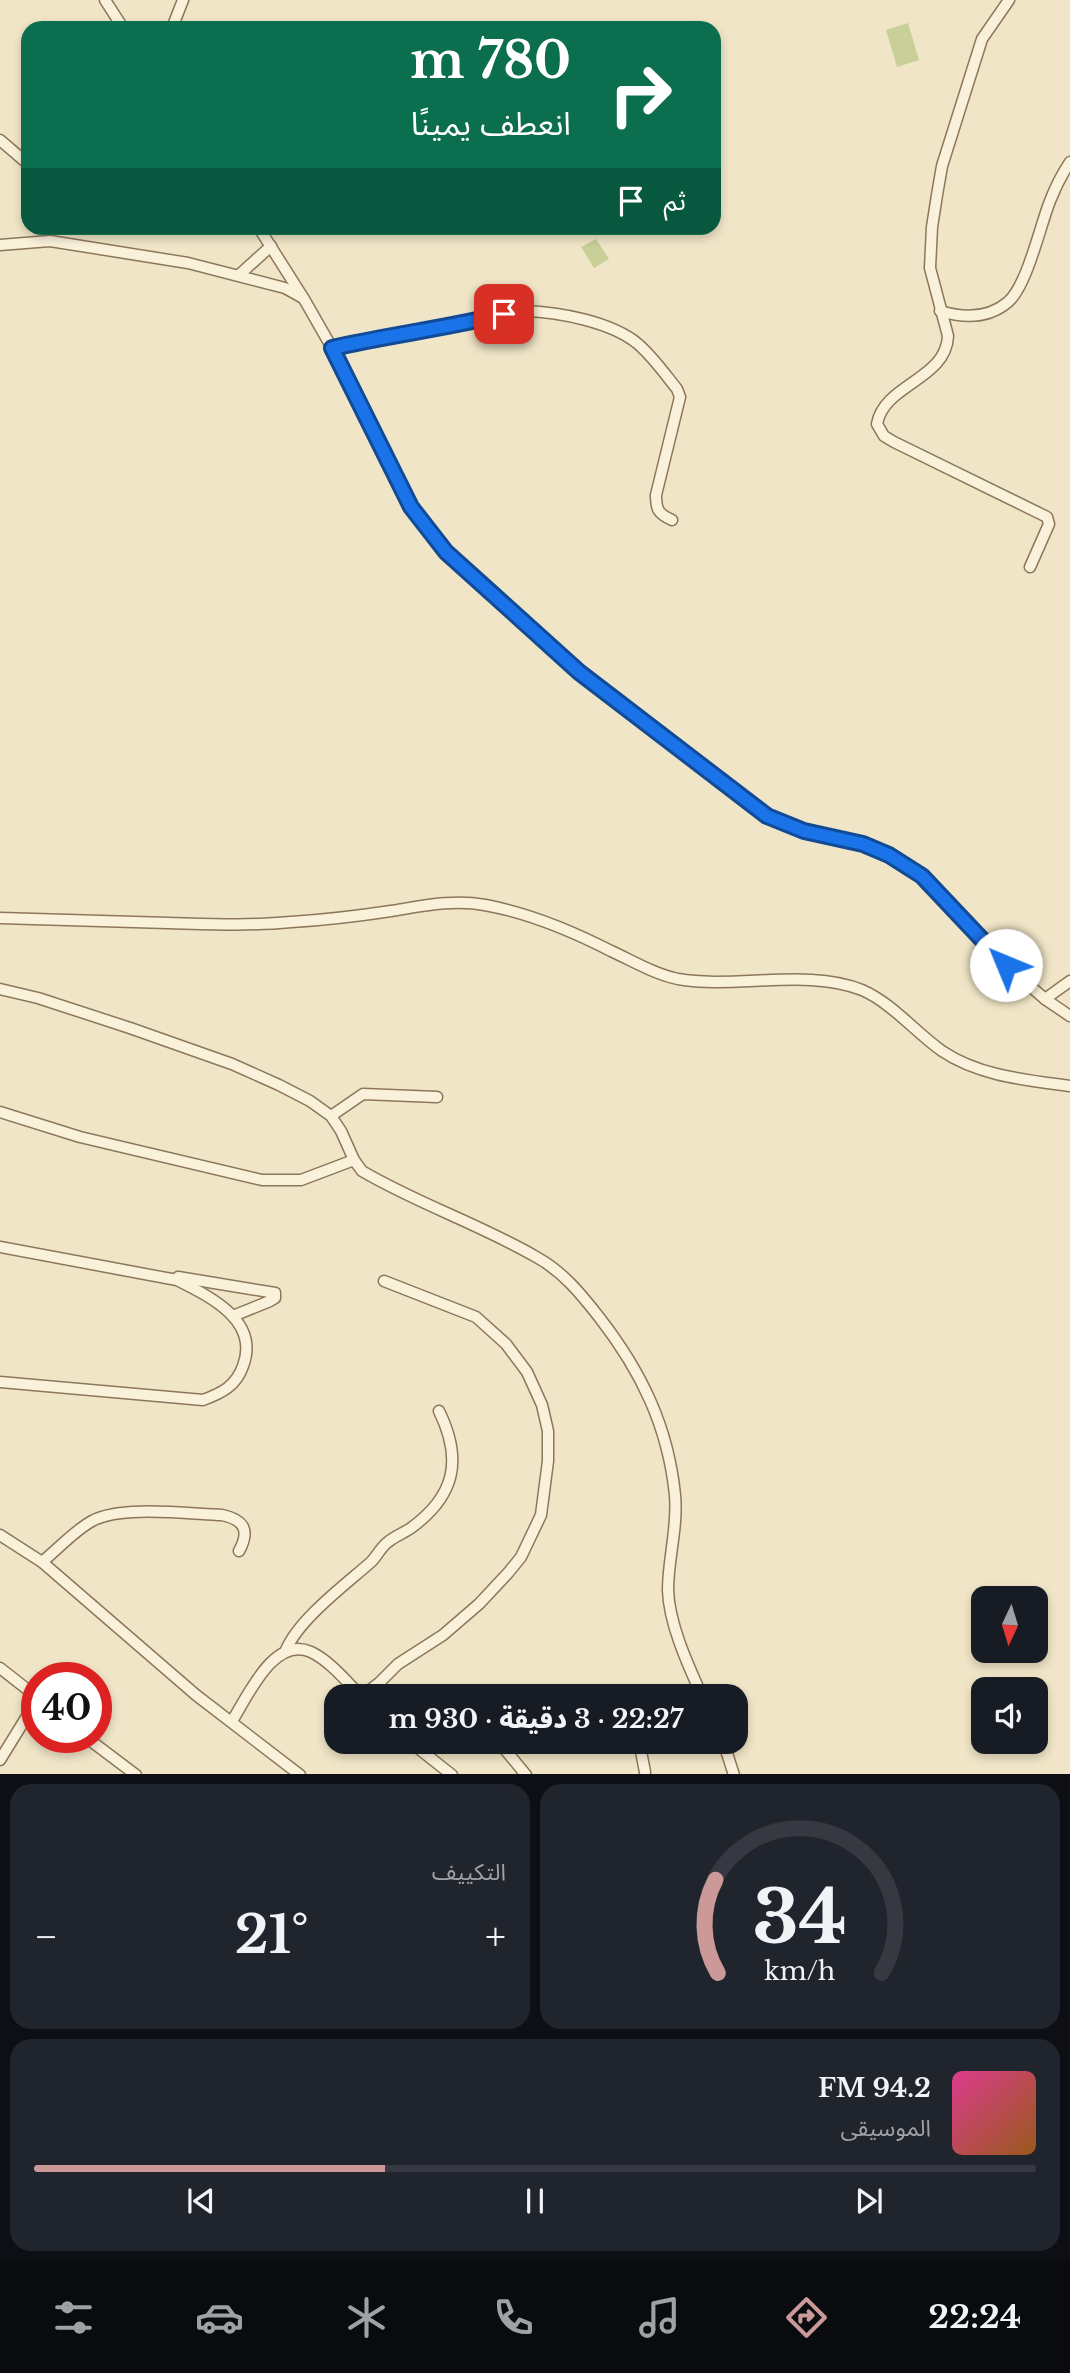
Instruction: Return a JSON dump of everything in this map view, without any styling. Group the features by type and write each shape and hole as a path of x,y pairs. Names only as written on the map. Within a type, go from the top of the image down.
{"street":[{"path":"105,0 119,21"},
{"path":"175,21 183,0"},
{"path":"1009,0 982,39 942,166 930,250 930,268 948,336 947,347 943,355 921,377 890,399 877,424 884,436 894,442 1047,517 1049,524 1030,567"},
{"path":"0,139 21,158"},
{"path":"940,311 965,317 989,312 1008,302 1024,275 1050,200 1070,162"},
{"path":"264,235 332,348 411,507 446,552 579,672 767,816 804,831 863,844 910,867 956,911 991,952 1045,999 1070,1016"},
{"path":"0,245 70,243 188,263 285,288 304,299"},
{"path":"239,275 271,246"},
{"path":"332,348 525,311 542,311 578,318 622,335 639,345 677,389 680,397 656,495 657,509 671,520"},
{"path":"0,918 289,923 443,903 483,905 539,920 645,968 679,979 713,982 815,982 862,990 943,1051 966,1064 991,1073 1070,1086"},
{"path":"1045,999 1070,981"},
{"path":"0,989 38,998 232,1064 310,1101 331,1116 362,1171 539,1258 555,1269 583,1297 632,1362 655,1412 667,1450 673,1478 676,1515 669,1602 672,1620 694,1684"},
{"path":"331,1116 363,1094 437,1097"},
{"path":"0,1112 80,1137 262,1180 301,1180 354,1160"},
{"path":"0,1247 275,1293 275,1298 271,1301 233,1316"},
{"path":"0,1382 203,1400 223,1393 239,1378 246,1356 244,1332 233,1316 203,1293 177,1280 157,1275"},
{"path":"375,1684 398,1664 443,1635 509,1573 521,1557 541,1515 548,1461 548,1431 542,1405 527,1371 506,1344 476,1317 384,1281"},
{"path":"232,1721 268,1664 286,1650 296,1634 327,1599 374,1559 387,1542 421,1519 446,1493 453,1467 452,1451 439,1412"},
{"path":"42,1563 92,1521 111,1515 137,1512 222,1515 233,1518 244,1528 246,1539 239,1551"},
{"path":"0,1535 42,1563 175,1678 300,1774"},
{"path":"286,1650 311,1652 349,1684"},
{"path":"0,1668 21,1686"},
{"path":"0,1760 21,1725"},
{"path":"108,1753 136,1774"},
{"path":"426,1754 452,1774"},
{"path":"509,1754 526,1774"},
{"path":"642,1754 645,1772"},
{"path":"727,1754 734,1774"}],"green space":[{"path":"908,23 919,60 897,67 886,30"},
{"path":"596,239 609,259 594,268 581,247"}],"route":[{"path":"504,314 332,348 411,507 428,530 446,552 579,672 685,755 767,816 804,831 863,844 910,867 922,876 1006,965"}]}
